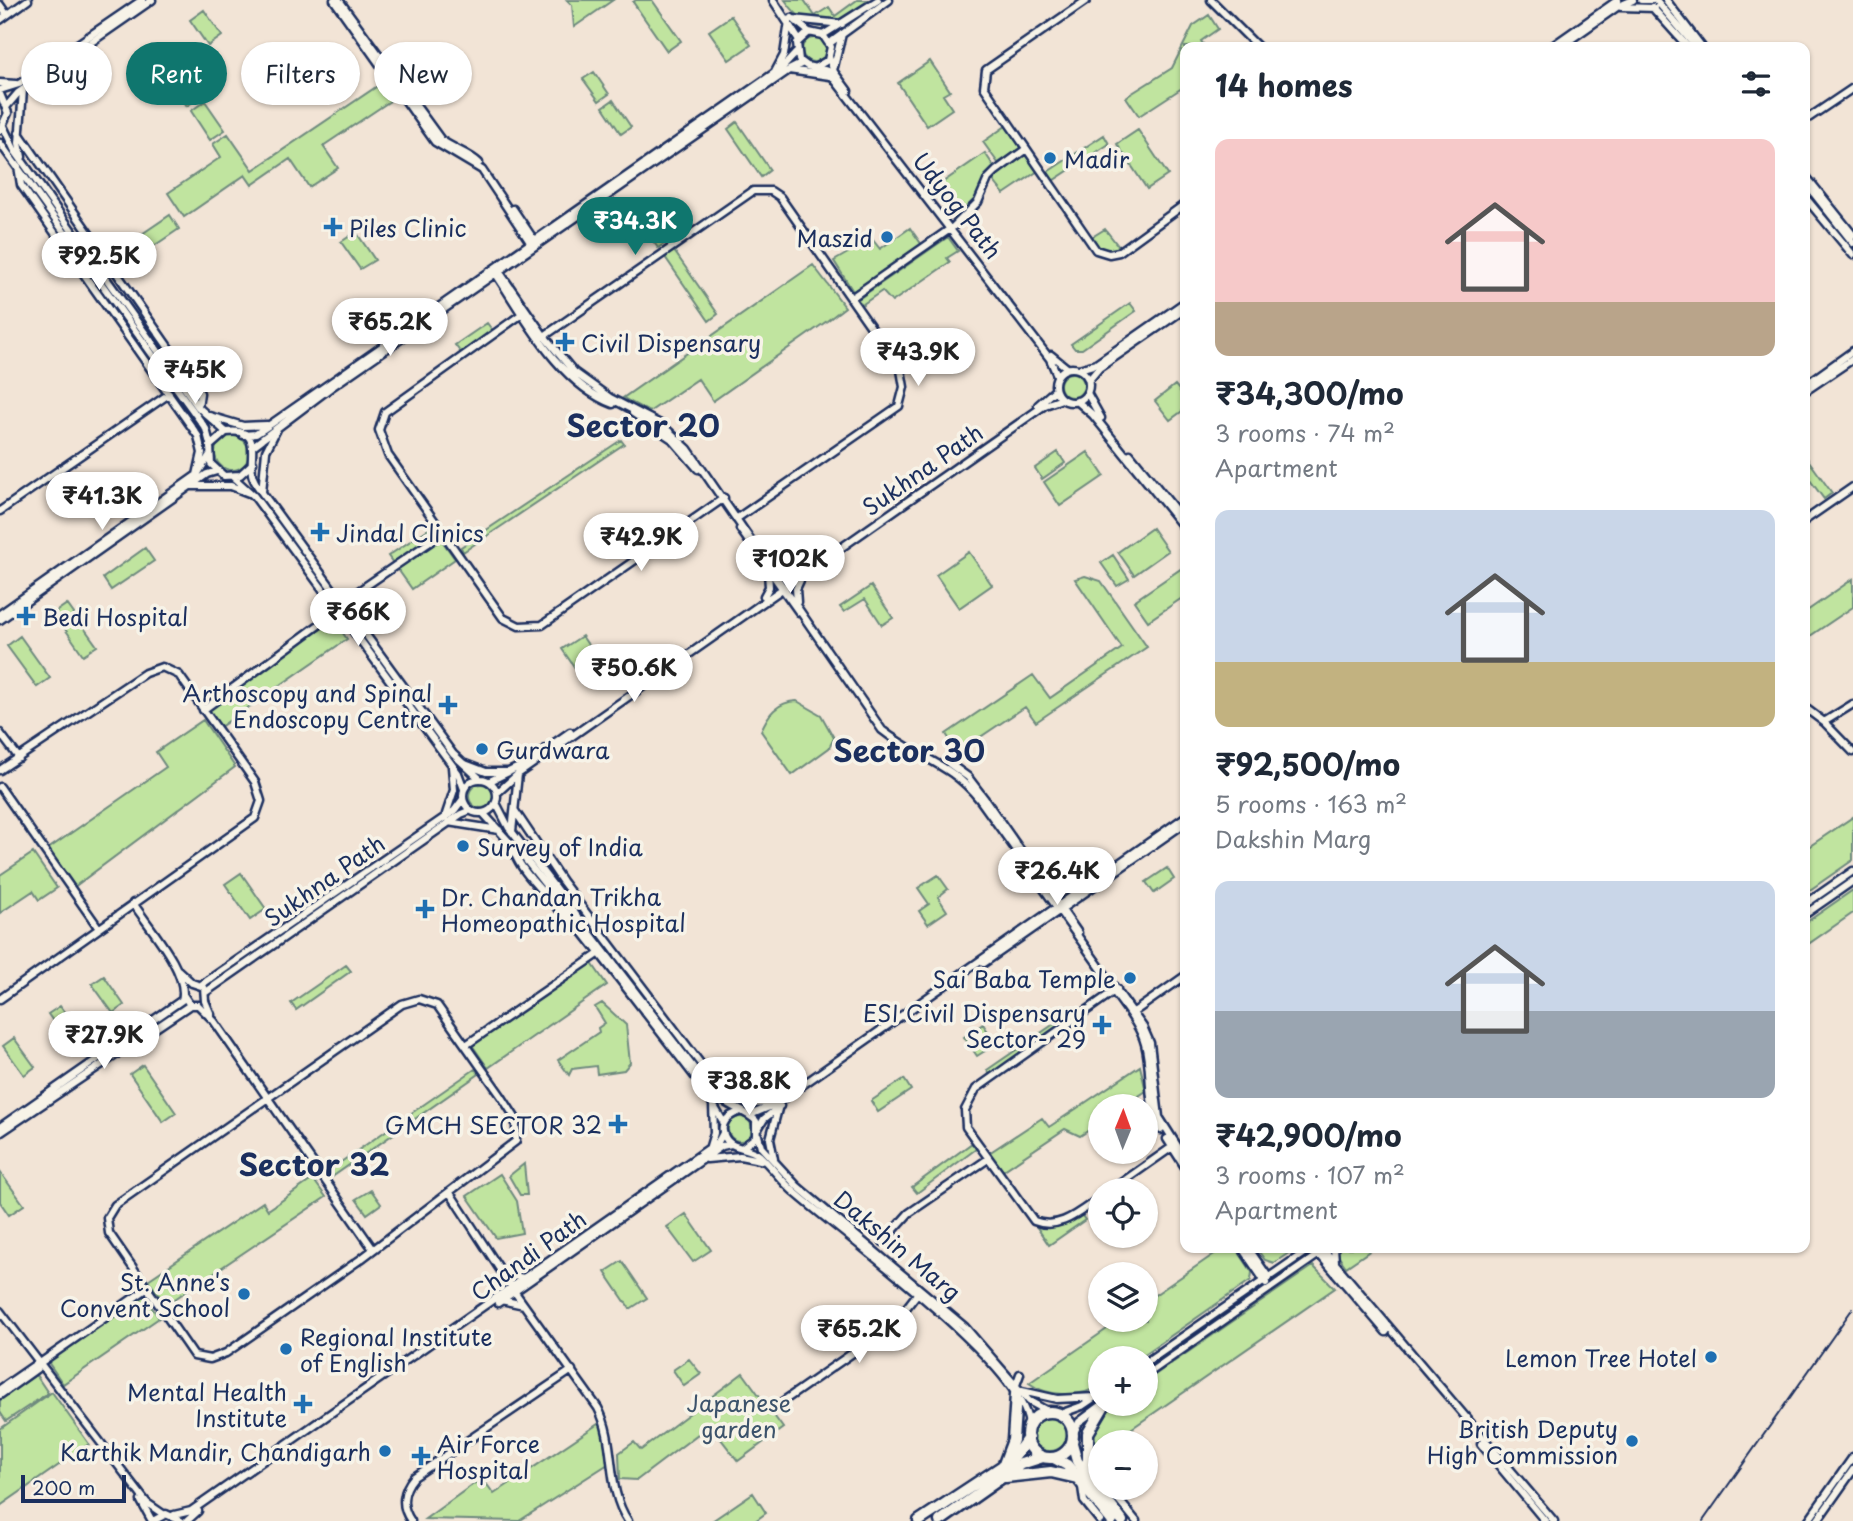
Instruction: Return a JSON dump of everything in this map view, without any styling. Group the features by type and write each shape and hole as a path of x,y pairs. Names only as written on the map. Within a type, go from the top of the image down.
{"highway":[{"path":"1004,1465 1013,1440 1017,1390"},
{"path":"919,1521 1004,1465 1015,1456 1037,1417 1054,1413 1067,1419 1084,1479 1112,1521"},
{"path":"1084,1479 1088,1433 1098,1416"},
{"path":"1028,1432 1035,1452 1062,1461 1084,1479 1122,1521"},
{"path":"944,1518 1026,1461 1064,1454 1072,1439"},
{"path":"1002,1478 1051,1472 1084,1479"}],"main road":[{"path":"0,20 28,0"},
{"path":"84,42 142,0"},
{"path":"89,42 152,0"},
{"path":"337,0 435,142 482,170 534,244"},
{"path":"773,0 791,20 810,33 823,35 842,28 890,0"},
{"path":"496,270 523,248 534,244 543,234 774,74 796,53 799,40 779,0"},
{"path":"796,53 803,63 816,67 830,57 830,43 842,28 878,0"},
{"path":"1087,0 983,75 984,87 1096,250 1102,253 1119,252 1180,208"},
{"path":"1208,0 1251,42"},
{"path":"1558,42 1616,2 1633,0"},
{"path":"1641,0 1654,2 1669,10 1698,42"},
{"path":"1666,0 1669,10 1692,42"},
{"path":"1669,10 1672,0"},
{"path":"1566,42 1616,2 1654,2"},
{"path":"1654,2 1684,42"},
{"path":"0,5 7,15"},
{"path":"791,20 842,28"},
{"path":"774,74 784,55 791,20"},
{"path":"789,70 833,74 842,28"},
{"path":"1683,31 1686,42"},
{"path":"799,40 810,33"},
{"path":"823,35 830,43"},
{"name":"Udyog Path","path":"830,57 833,74 1050,359 1057,375"},
{"path":"253,446 274,426 496,270 803,63"},
{"name":"Udyog Path","path":"816,67 833,74"},
{"path":"0,83 21,87"},
{"path":"7,106 0,92 21,87"},
{"path":"21,87 7,106 2,128 21,164 194,408"},
{"path":"21,87 21,186 198,436"},
{"path":"1810,116 1836,96 1853,88"},
{"path":"19,133 200,393 194,408"},
{"path":"0,143 50,200 194,408 202,453 197,475"},
{"path":"851,298 951,228 978,202 988,179 1026,149"},
{"path":"0,150 10,154"},
{"path":"1810,181 1853,235"},
{"path":"1810,189 1853,243"},
{"path":"542,337 753,191 761,190 780,197 901,370 904,387 899,407 736,519"},
{"path":"50,200 66,203"},
{"path":"1810,202 1853,255"},
{"name":"Udyog Path","path":"951,228 1054,359 1068,368"},
{"path":"527,234 543,234"},
{"path":"523,248 527,234"},
{"path":"496,270 542,337 587,390 645,419 672,439 723,499 882,730 901,745 951,770 965,781 1059,908 1131,1014 1145,1044 1154,1118 1180,1153"},
{"path":"1180,305 1096,364 1079,369 1068,368 1057,375 1055,390 1062,399 1077,401 1093,415 1180,523"},
{"path":"524,312 385,412 380,421 380,440 388,455 503,618 519,626 542,625 723,499"},
{"path":"1180,312 1100,368 1088,380 1087,393 1097,413 1180,516"},
{"path":"1810,382 1853,351"},
{"path":"1810,389 1853,359"},
{"path":"1079,369 1088,380"},
{"name":"Sukhna Path","path":"802,572 1055,390"},
{"path":"1077,401 1087,393"},
{"path":"0,511 169,394"},
{"name":"Sukhna Path","path":"497,793 515,772 1045,405 1062,399"},
{"path":"177,404 194,408 226,432 256,434 274,426"},
{"path":"204,414 243,425 274,426"},
{"path":"0,614 197,475 209,456 210,446 206,429 197,419"},
{"path":"262,494 267,451 274,426"},
{"path":"210,446 226,432"},
{"path":"243,435 253,446 251,472 262,494 460,762 479,778 490,781 497,793 496,803 512,832 713,1097 724,1123"},
{"path":"209,456 217,471 233,477 254,496 451,764 464,789 463,799 471,810 483,813 513,844 713,1097 764,1105 779,1104"},
{"path":"233,477 245,472 253,463"},
{"path":"0,620 217,471"},
{"path":"192,486 231,486 254,496"},
{"path":"1810,517 1853,488"},
{"path":"344,601 443,533"},
{"path":"770,569 783,573 802,572 796,589 795,605"},
{"path":"770,569 765,598 778,598 795,605"},
{"path":"203,710 335,613"},
{"path":"0,770 154,668 162,667 179,675 261,794 255,818 0,999"},
{"path":"1826,721 1853,704"},
{"path":"1810,709 1853,746"},
{"path":"1826,721 1853,752"},
{"path":"0,733 19,758"},
{"path":"460,762 486,772 515,772 512,832"},
{"path":"451,764 454,790 447,819 501,830"},
{"name":"Sukhna Path","path":"490,781 515,772"},
{"path":"464,789 472,780 479,778"},
{"path":"0,787 98,927"},
{"name":"Sukhna Path","path":"206,992 447,819 463,799"},
{"path":"483,813 496,803"},
{"name":"Sukhna Path","path":"201,985 447,819 471,810"},
{"path":"514,811 562,881 716,1084 713,1097 714,1133 709,1148"},
{"path":"739,1112 728,1117 723,1133 731,1144 743,1147 753,1142 760,1123 779,1104 1180,821"},
{"path":"1070,924 1072,907 1079,894 1180,827"},
{"path":"513,844 514,854 525,870 597,955 681,1066 713,1097 739,1112 750,1115 779,1104"},
{"path":"1810,901 1853,871"},
{"path":"1810,911 1853,881"},
{"path":"1048,893 1079,894"},
{"path":"1040,921 1048,893"},
{"path":"133,903 177,969 192,983 201,985 206,992 202,1003"},
{"path":"1040,921 1070,924"},
{"path":"466,1045 597,955"},
{"path":"177,969 190,1005"},
{"path":"1131,1014 1180,980"},
{"path":"0,1130 179,1003 192,983"},
{"path":"1088,1206 1067,1221 1043,1225 1025,1213 966,1127 965,1110 976,1089 1116,991"},
{"path":"412,1000 430,1001 437,1005 466,1045 516,1119 518,1135 512,1147 373,1250 226,1353 210,1359 200,1359 188,1351 109,1233 107,1218 115,1205 412,1000"},
{"path":"0,1130 190,1005 202,1003"},
{"path":"202,1003 373,1250"},
{"path":"776,1164 770,1139 779,1104"},
{"path":"750,1115 758,1131"},
{"name":"Dakshin Marg","path":"758,1131 761,1147 797,1186 965,1327 1017,1390 1026,1410 1028,1432"},
{"name":"Chandi Path","path":"187,1521 501,1300 524,1278 709,1148 723,1133"},
{"name":"Chandi Path","path":"174,1516 191,1511 504,1293 722,1146 731,1144"},
{"path":"1174,1146 1180,1157"},
{"path":"1128,1178 1174,1146"},
{"name":"Dakshin Marg","path":"743,1147 765,1161 791,1189 917,1293 973,1344 1029,1401 1054,1413"},
{"path":"698,1162 720,1156 765,1161"},
{"path":"883,1242 909,1213 988,1159"},
{"path":"450,1193 605,1420 617,1503 628,1521"},
{"path":"1246,1253 1256,1264 1268,1270 1281,1268"},
{"path":"1250,1253 1272,1286"},
{"path":"1158,1354 1281,1268 1312,1253"},
{"path":"1158,1367 1316,1253"},
{"path":"1323,1253 1545,1521"},
{"path":"1333,1268 1334,1253"},
{"path":"1307,1262 1333,1268 1554,1521"},
{"path":"1252,1288 1257,1277 1256,1264"},
{"path":"507,1275 524,1278"},
{"path":"504,1293 507,1275"},
{"path":"0,1389 145,1290"},
{"path":"782,1402 893,1325 917,1293"},
{"path":"501,1300 526,1305"},
{"path":"0,1311 144,1506 152,1521 163,1514"},
{"path":"0,1317 147,1503 163,1514 174,1516 181,1521"},
{"path":"0,1395 38,1365"},
{"path":"411,1521 404,1507 405,1492 414,1477 572,1370"},
{"path":"1020,1374 1017,1390 1057,1399 1088,1397"},
{"path":"1054,1413 1088,1399"},
{"path":"1072,1439 1079,1422 1088,1416"},
{"path":"1808,1521 1853,1457"},
{"path":"1817,1521 1853,1470"},
{"path":"1088,1480 1084,1479 1084,1501 1100,1521"},
{"path":"1118,1500 1136,1521"}],"green space":[{"path":"567,0 613,0 574,27 572,5"},
{"path":"652,0 681,41 667,51 633,2"},
{"path":"785,0 804,0 815,16 829,7 835,16 857,0 873,0 837,23 817,27 796,14"},
{"path":"204,10 222,36 214,42 205,42 190,20"},
{"path":"1209,15 1218,29 1202,42 1185,42 1193,26"},
{"path":"731,16 751,45 729,60 709,31"},
{"path":"814,38 822,42 826,50 822,58 814,62 806,58 802,50 806,42"},
{"path":"1180,52 1180,89 1139,116 1126,97 1172,68"},
{"path":"930,61 950,91 943,95 952,109 927,126 898,83"},
{"path":"594,72 609,94 599,101 583,79"},
{"path":"374,88 374,105 384,105 323,146 338,168 309,187 290,159 252,185 245,175 184,217 168,193 221,157 213,144 228,134 253,170 349,105 360,105 360,98"},
{"path":"613,100 631,127 621,134 603,107"},
{"path":"199,105 208,105 225,130 210,140 191,111"},
{"path":"737,122 770,170 761,177 728,129"},
{"path":"1006,126 1021,148 998,163 983,142"},
{"path":"1138,130 1168,175 1147,189 1117,144"},
{"path":"1104,135 1109,144 1051,182 1046,173"},
{"path":"985,153 995,168 986,176 972,205 954,217 933,189"},
{"path":"1026,154 1038,171 1004,194 992,179"},
{"path":"639,202 667,242 658,248 629,208"},
{"path":"170,215 179,229 117,271 108,257"},
{"path":"910,228 922,245 854,293 834,261 872,239 880,249"},
{"path":"1105,229 1119,247 1115,251 1100,249 1092,237"},
{"path":"356,232 375,260 360,269 341,242"},
{"path":"948,237 958,251 947,258 950,262 892,302 882,291 863,304 857,300"},
{"path":"672,248 718,314 709,321 663,254"},
{"path":"813,265 845,307 713,401 698,379 649,412 623,398"},
{"path":"1130,303 1136,311 1082,349 1075,349 1071,344"},
{"path":"487,323 493,331 461,353 455,345"},
{"path":"1072,373 1080,377 1084,385 1080,393 1072,397 1064,393 1060,385 1064,377"},
{"path":"1175,385 1180,391 1180,413 1170,420 1155,401"},
{"path":"232,436 244,441 249,453 244,465 232,470 220,465 215,453 220,441"},
{"path":"621,440 624,444 463,552 461,547"},
{"path":"1058,452 1065,463 1042,479 1035,468"},
{"path":"1088,452 1104,476 1060,506 1044,482"},
{"path":"1810,462 1832,493 1824,499 1810,480"},
{"path":"433,526 437,532 393,563 388,556"},
{"path":"1152,528 1168,551 1134,575 1118,552"},
{"path":"440,538 455,559 412,589 397,568"},
{"path":"145,548 154,561 111,590 103,578"},
{"path":"969,552 992,585 959,608 936,575"},
{"path":"1113,555 1129,579 1117,586 1101,563"},
{"path":"1180,569 1180,599 1148,621 1134,601"},
{"path":"1085,576 1101,581 1147,647 1036,722 1025,707 958,752 946,734 1033,675 1050,698 1122,648 1075,579"},
{"path":"1853,579 1853,607 1810,636 1810,609"},
{"path":"871,586 893,618 882,625 865,599 844,612 840,607"},
{"path":"67,604 97,646 83,655 54,613"},
{"path":"334,620 347,639 220,727 207,708"},
{"path":"20,636 50,678 37,687 7,646"},
{"path":"582,636 595,655 575,668 562,649"},
{"path":"797,701 821,715 834,738 829,748 792,775 761,731 774,710"},
{"path":"203,720 235,767 74,887 48,849 166,767 156,752"},
{"path":"481,784 489,788 493,796 489,804 481,808 473,804 469,796 473,788"},
{"path":"1853,817 1853,860 1810,890 1810,846"},
{"path":"33,853 57,888 39,900 33,891 0,913 0,875"},
{"path":"1167,868 1174,879 1154,893 1146,882"},
{"path":"241,873 266,909 250,920 225,884"},
{"path":"938,875 948,889 938,897 947,911 928,924 919,911 929,904 918,888"},
{"path":"1853,890 1853,913 1810,943 1810,920"},
{"path":"591,962 607,985 488,1068 472,1045"},
{"path":"346,965 351,971 296,1010 291,1003"},
{"path":"104,976 124,1005 113,1013 92,984"},
{"path":"602,1003 626,1025 630,1063 624,1070 597,1074 596,1066 572,1069 569,1075 558,1060 599,1032 598,1028 605,1023 595,1007"},
{"path":"60,1006 81,1036 69,1044 48,1014"},
{"path":"1067,1015 1069,1020 990,1075 987,1070"},
{"path":"983,1024 996,1044 977,1056 964,1037"},
{"path":"14,1038 35,1067 24,1075 3,1046"},
{"path":"143,1065 176,1113 163,1122 130,1074"},
{"path":"1140,1066 1146,1091 1142,1094 1098,1094"},
{"path":"475,1069 479,1074 332,1177 328,1171"},
{"path":"904,1079 911,1090 878,1112 871,1101"},
{"path":"1088,1101 1088,1131 1080,1136 1065,1129 1001,1172 989,1153 1042,1118 1049,1127"},
{"path":"740,1117 748,1121 752,1129 748,1137 740,1141 732,1137 728,1129 732,1121"},
{"path":"972,1143 976,1149 917,1193 912,1187"},
{"path":"524,1164 527,1195 520,1195 509,1176"},
{"path":"0,1172 24,1205 9,1215 0,1202"},
{"path":"500,1174 517,1201 522,1233 496,1238 467,1196"},
{"path":"313,1179 326,1197 166,1305 148,1280 263,1202 268,1210"},
{"path":"371,1190 381,1204 367,1214 356,1199"},
{"path":"686,1214 711,1250 693,1262 667,1227"},
{"path":"1081,1214 1085,1220 1049,1245 1036,1226 1060,1226"},
{"path":"1216,1253 1239,1253 1252,1272 1251,1280 1156,1346 1088,1346 1088,1391 1074,1394 1054,1393 1029,1383 1103,1332 1158,1332 1158,1293"},
{"path":"1260,1253 1289,1253 1274,1263 1265,1260"},
{"path":"1336,1253 1367,1253 1346,1267"},
{"path":"622,1261 647,1298 630,1309 605,1272"},
{"path":"1313,1266 1335,1288 1158,1410 1158,1373"},
{"path":"144,1296 159,1318 63,1384 48,1362"},
{"path":"689,1359 701,1374 684,1386 673,1370"},
{"name":"Japanese garden","path":"743,1373 783,1428 738,1461 710,1425 637,1480 620,1479 619,1453 634,1442 641,1450"},
{"path":"36,1375 48,1393 6,1421 0,1412 0,1399"},
{"path":"52,1392 89,1444 0,1506 0,1429"},
{"path":"1105,1416 1150,1416 1129,1430 1096,1430"},
{"path":"1050,1417 1062,1422 1067,1434 1062,1446 1050,1451 1038,1446 1033,1434 1038,1422"},
{"path":"601,1422 608,1464 519,1521 425,1519 482,1478 494,1494"},
{"path":"753,1493 766,1513 755,1521 712,1521"}],"railway":[{"path":"1703,1521 1853,1308"}],"place":[{"name":"Madir","path":"1050,158"},
{"name":"Piles Clinic","path":"333,227"},
{"name":"Maszid","path":"887,237"},
{"name":"Civil Dispensary","path":"565,342"},
{"name":"Jindal Clinics","path":"320,532"},
{"name":"Bedi Hospital","path":"26,616"},
{"name":"Arthoscopy and Spinal Endoscopy Centre","path":"448,705"},
{"name":"Gurdwara","path":"482,749"},
{"name":"Survey of India","path":"463,846"},
{"name":"Dr. Chandan Trikha Homeopathic Hospital","path":"425,909"},
{"name":"Sai Baba Temple","path":"1130,978"},
{"name":"ESI Civil Dispensary Sector- 29","path":"1102,1025"},
{"name":"GMCH SECTOR 32","path":"618,1124"},
{"name":"St. Anne's Convent School","path":"244,1294"},
{"name":"Regional Institute of English","path":"286,1349"},
{"name":"Lemon Tree Hotel","path":"1711,1357"},
{"name":"Mental Health Institute","path":"303,1404"},
{"name":"British Deputy High Commission","path":"1632,1441"},
{"name":"Karthik Mandir, Chandigarh","path":"385,1451"},
{"name":"Air Force Hospital","path":"421,1456"}],"district":[{"name":"Sector 20","path":"643,424"},
{"name":"Sector 30","path":"909,749"},
{"name":"Sector 32","path":"314,1163"}]}
